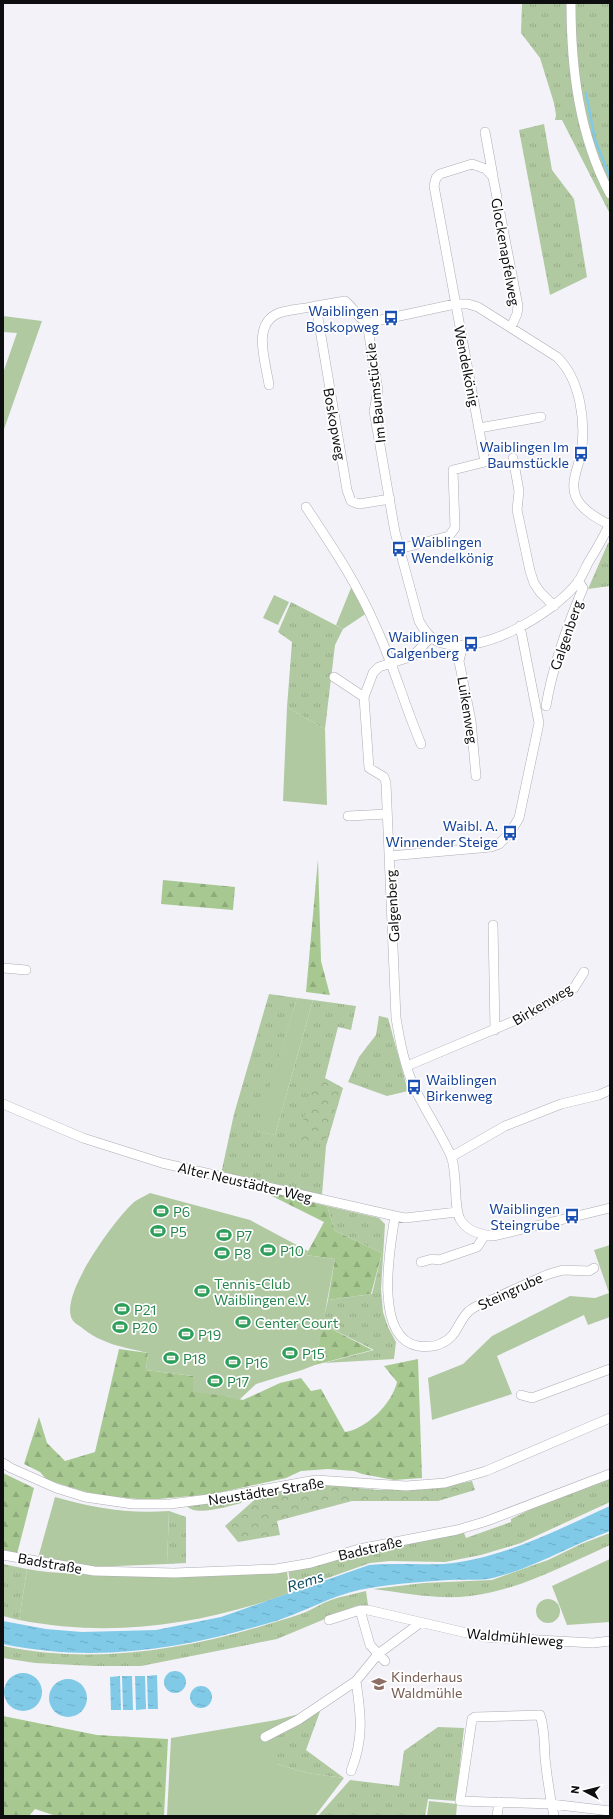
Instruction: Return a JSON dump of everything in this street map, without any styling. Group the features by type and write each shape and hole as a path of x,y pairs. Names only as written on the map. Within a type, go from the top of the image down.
{"street":[{"path":"571,3 574,63 583,124 598,172 610,194"},
{"name":"Glockenapfelweg","path":"485,132 518,306 517,314 511,327"},
{"path":"455,304 434,186 436,178 440,174 472,164 486,169 493,177"},
{"path":"269,385 262,336 266,322 279,314 316,306 345,302 353,307 358,317 367,323"},
{"name":"Im Baumstückle","path":"399,549 374,411 378,390 367,323 455,304 468,304 478,307 557,357 565,364 574,382 583,428 581,454 574,483 574,492 577,500 592,514 610,524"},
{"name":"Wendelkönig","path":"399,549 449,536 455,528 452,470 485,462 455,304"},
{"name":"Boskopweg","path":"316,306 347,490 351,501 359,504 390,499"},
{"path":"479,428 541,417"},
{"path":"513,458 519,491 517,510 530,570 534,583 540,592 554,606"},
{"path":"306,507 356,586 392,662 421,744"},
{"path":"399,549 419,621 424,630 438,642 463,645 491,639 520,626 554,606 578,581 610,524"},
{"name":"Galgenberg","path":"546,706 566,628 583,588 578,581"},
{"name":"Galgenberg","path":"457,1212 455,1176 451,1157 416,1092 400,1044 396,1018 389,856 491,847 499,844 510,833 519,818 539,723 520,626"},
{"path":"389,856 386,783 384,777 369,768 364,697 373,673 379,667 413,656 431,637"},
{"name":"Luikenweg","path":"463,645 459,661 472,721 476,776"},
{"path":"334,677 364,697"},
{"path":"533,696 544,694 549,690"},
{"path":"348,816 387,814"},
{"name":"Birkenweg","path":"493,925 495,1030"},
{"path":"3,968 26,970"},
{"name":"Birkenweg","path":"407,1066 528,1015 574,988 584,972"},
{"path":"451,1157 504,1126 561,1104 600,1096 610,1090"},
{"name":"Alter Neustädter Weg","path":"3,1104 83,1138 162,1163 395,1216 416,1217 457,1212"},
{"path":"457,1212 460,1219 472,1231 486,1235 505,1234 610,1208"},
{"name":"Steingrube","path":"395,1216 390,1244 388,1300 391,1317 402,1338 413,1345 434,1346 444,1343 453,1335 471,1310 549,1274 563,1270 589,1271 594,1268"},
{"path":"421,1262 432,1259 439,1260 477,1247 486,1235"},
{"path":"521,1395 532,1398 610,1369"},
{"name":"Neustädter Straße","path":"7,1465 66,1492 107,1501 133,1504 170,1504 216,1498 316,1480 406,1486 434,1485 458,1480 486,1471 610,1418"},
{"name":"Badstraße","path":"3,1555 94,1571 174,1573 276,1569 311,1563 359,1549 457,1530 487,1521 610,1474"},
{"path":"360,1610 370,1646 385,1661"},
{"name":"Waldmühleweg","path":"329,1620 360,1610 368,1610 484,1637 594,1643 610,1641"},
{"path":"266,1737 298,1720 356,1681 378,1654 420,1623"},
{"path":"352,1771 358,1755 362,1717 356,1681"},
{"path":"554,1816 551,1804 545,1758 544,1725 540,1715 504,1715 475,1717 472,1719 460,1801 551,1804 610,1811"},
{"path":"497,1816 499,1802"}],"green space":[{"path":"522,3 610,3 610,214 562,120 555,120 556,115 554,103 540,58 521,33"},
{"path":"544,124 552,170 574,199 587,277 550,295 519,130"},
{"path":"3,316 42,321 3,432 3,373 17,333 3,332"},
{"path":"610,542 610,586 588,589 608,543"},
{"path":"353,583 367,613 343,629 336,625"},
{"path":"274,595 289,602 278,625 263,618"},
{"path":"291,602 343,629 335,645 325,729 287,707 292,642 278,632"},
{"path":"287,707 325,729 327,805 283,801"},
{"path":"318,859 321,961 330,995 306,992"},
{"path":"163,880 235,887 233,910 161,904"},
{"path":"269,994 297,998 257,1131 275,1135 313,1000 356,1006 351,1030 338,1027 325,1078 343,1088 326,1146 322,1195 221,1174 234,1114"},
{"path":"297,998 313,1000 275,1135 256,1131"},
{"path":"379,1016 388,1018 408,1091 387,1096 348,1082 359,1057 376,1035"},
{"path":"316,1076 341,1090 324,1145 298,1139"},
{"path":"260,1190 327,1206 335,1231 382,1253 371,1294 328,1300 335,1259 306,1255 324,1222"},
{"name":"Tennis-Club Waiblingen e.V.","path":"150,1193 250,1220 308,1251 306,1255 335,1259 315,1365 256,1384 239,1400 226,1396 193,1392 193,1376 146,1370 148,1353 121,1347 104,1341 89,1333 73,1321 70,1308 74,1293 91,1258 114,1224 125,1211 134,1202"},
{"path":"327,1206 379,1218 385,1224 381,1289 383,1312 388,1327 396,1342 394,1359 324,1363 374,1350 322,1324 328,1300 372,1294 382,1253 335,1231"},
{"path":"610,1245 610,1317 588,1325 584,1315 497,1356 512,1394 432,1420 428,1378 463,1364 492,1336 570,1296 595,1298 609,1293 594,1250"},
{"path":"322,1324 372,1350 315,1365"},
{"path":"119,1349 148,1353 146,1370 193,1376 226,1396 243,1400 280,1383 301,1378 311,1391 321,1389 345,1432 353,1430 369,1421 390,1399 397,1382 384,1366 418,1359 422,1478 394,1480 354,1471 328,1469 301,1471 286,1478 213,1494 148,1500 106,1496 86,1492 47,1480 40,1472 24,1464 39,1417 47,1443 65,1461 95,1452"},
{"path":"3,1473 34,1488 17,1554 3,1550"},
{"path":"610,1478 610,1502 521,1543 481,1555 445,1562 390,1561 370,1563 291,1591 288,1568 419,1540 464,1533 466,1538 511,1522 511,1519 543,1503"},
{"path":"472,1481 475,1490 438,1501 352,1501 277,1521 280,1535 238,1542 225,1526 260,1495 321,1484 378,1490 433,1489"},
{"path":"55,1497 125,1511 169,1511 167,1564 92,1567 38,1558"},
{"path":"243,1498 241,1503 213,1510 197,1511 187,1506"},
{"path":"169,1511 186,1517 186,1563 167,1564"},
{"path":"610,1533 610,1545 542,1576 489,1593 470,1596 446,1597 422,1596 373,1589 424,1583 492,1580 548,1560 581,1544"},
{"path":"610,1559 610,1622 567,1625 552,1586"},
{"path":"3,1564 27,1569 19,1620 3,1616"},
{"path":"27,1569 70,1574 178,1576 287,1572 290,1593 224,1613 156,1625 122,1628 88,1628 54,1625 19,1620"},
{"path":"366,1591 368,1605 356,1606 277,1639 141,1666 94,1666 35,1663 3,1658 3,1646 37,1652 71,1654 140,1652 174,1647 242,1632 302,1613 335,1599"},
{"path":"548,1599 556,1603 560,1611 556,1619 548,1623 540,1619 536,1611 540,1603"},
{"path":"322,1706 306,1750 344,1778 307,1773 277,1764 277,1729"},
{"path":"303,1713 277,1729 277,1764 307,1773 344,1778 315,1816 167,1816 171,1738 276,1720"},
{"path":"3,1716 97,1735 168,1739 164,1816 56,1816 35,1809 29,1816 3,1816"},
{"path":"438,1727 464,1728 456,1801 428,1799 425,1816 318,1816 350,1780 399,1786 404,1751"},
{"path":"429,1801 457,1804 456,1816 427,1816"}],"water":[{"path":"610,1506 610,1531 538,1562 508,1574 493,1578 415,1582 359,1590 338,1596 279,1620 245,1630 177,1645 142,1650 108,1653 74,1653 39,1650 3,1644 3,1621 46,1629 82,1632 156,1630 221,1617 369,1565 443,1564 486,1556 529,1542"},
{"path":"175,1671 183,1674 186,1682 183,1690 175,1693 167,1690 164,1682 167,1674"},
{"path":"19,1673 27,1673 37,1678 41,1685 41,1699 37,1706 27,1711 19,1711 9,1706 7,1703 4,1696 4,1688 9,1678 12,1676"},
{"path":"157,1675 158,1709 148,1709 147,1676"},
{"path":"120,1676 121,1710 111,1710 110,1677"},
{"path":"122,1676 132,1676 133,1710 123,1710"},
{"path":"135,1676 145,1676 146,1709 136,1710"},
{"path":"64,1679 72,1679 82,1684 86,1691 86,1705 82,1712 72,1717 64,1717 54,1712 52,1709 49,1702 49,1694 54,1684 57,1682"},
{"path":"201,1686 209,1689 212,1697 209,1705 201,1708 193,1705 190,1697 193,1689"}],"waterway":[{"path":"586,93 595,140 610,177"}],"place":[{"name":"Waiblingen Boskopweg","path":"391,318"},
{"name":"Waiblingen Im Baumstückle","path":"581,454"},
{"name":"Waiblingen Wendelkönig","path":"399,549"},
{"name":"Waiblingen Galgenberg","path":"471,644"},
{"name":"Waibl. A. Winnender Steige","path":"510,833"},
{"name":"Waiblingen Birkenweg","path":"414,1087"},
{"name":"P6","path":"161,1211"},
{"name":"Waiblingen Steingrube","path":"572,1216"},
{"name":"P5","path":"158,1231"},
{"name":"P7","path":"224,1235"},
{"name":"P10","path":"268,1250"},
{"name":"P8","path":"222,1253"},
{"name":"Tennis-Club Waiblingen e.V.","path":"202,1291"},
{"name":"P21","path":"122,1309"},
{"name":"Center Court","path":"243,1322"},
{"name":"P20","path":"120,1327"},
{"name":"P19","path":"186,1334"},
{"name":"P15","path":"290,1353"},
{"name":"P18","path":"171,1358"},
{"name":"P16","path":"233,1362"},
{"name":"P17","path":"215,1381"},
{"name":"Kinderhaus Waldmühle","path":"379,1684"}],"water label":[{"name":"Rems","path":"305,1581"}]}
